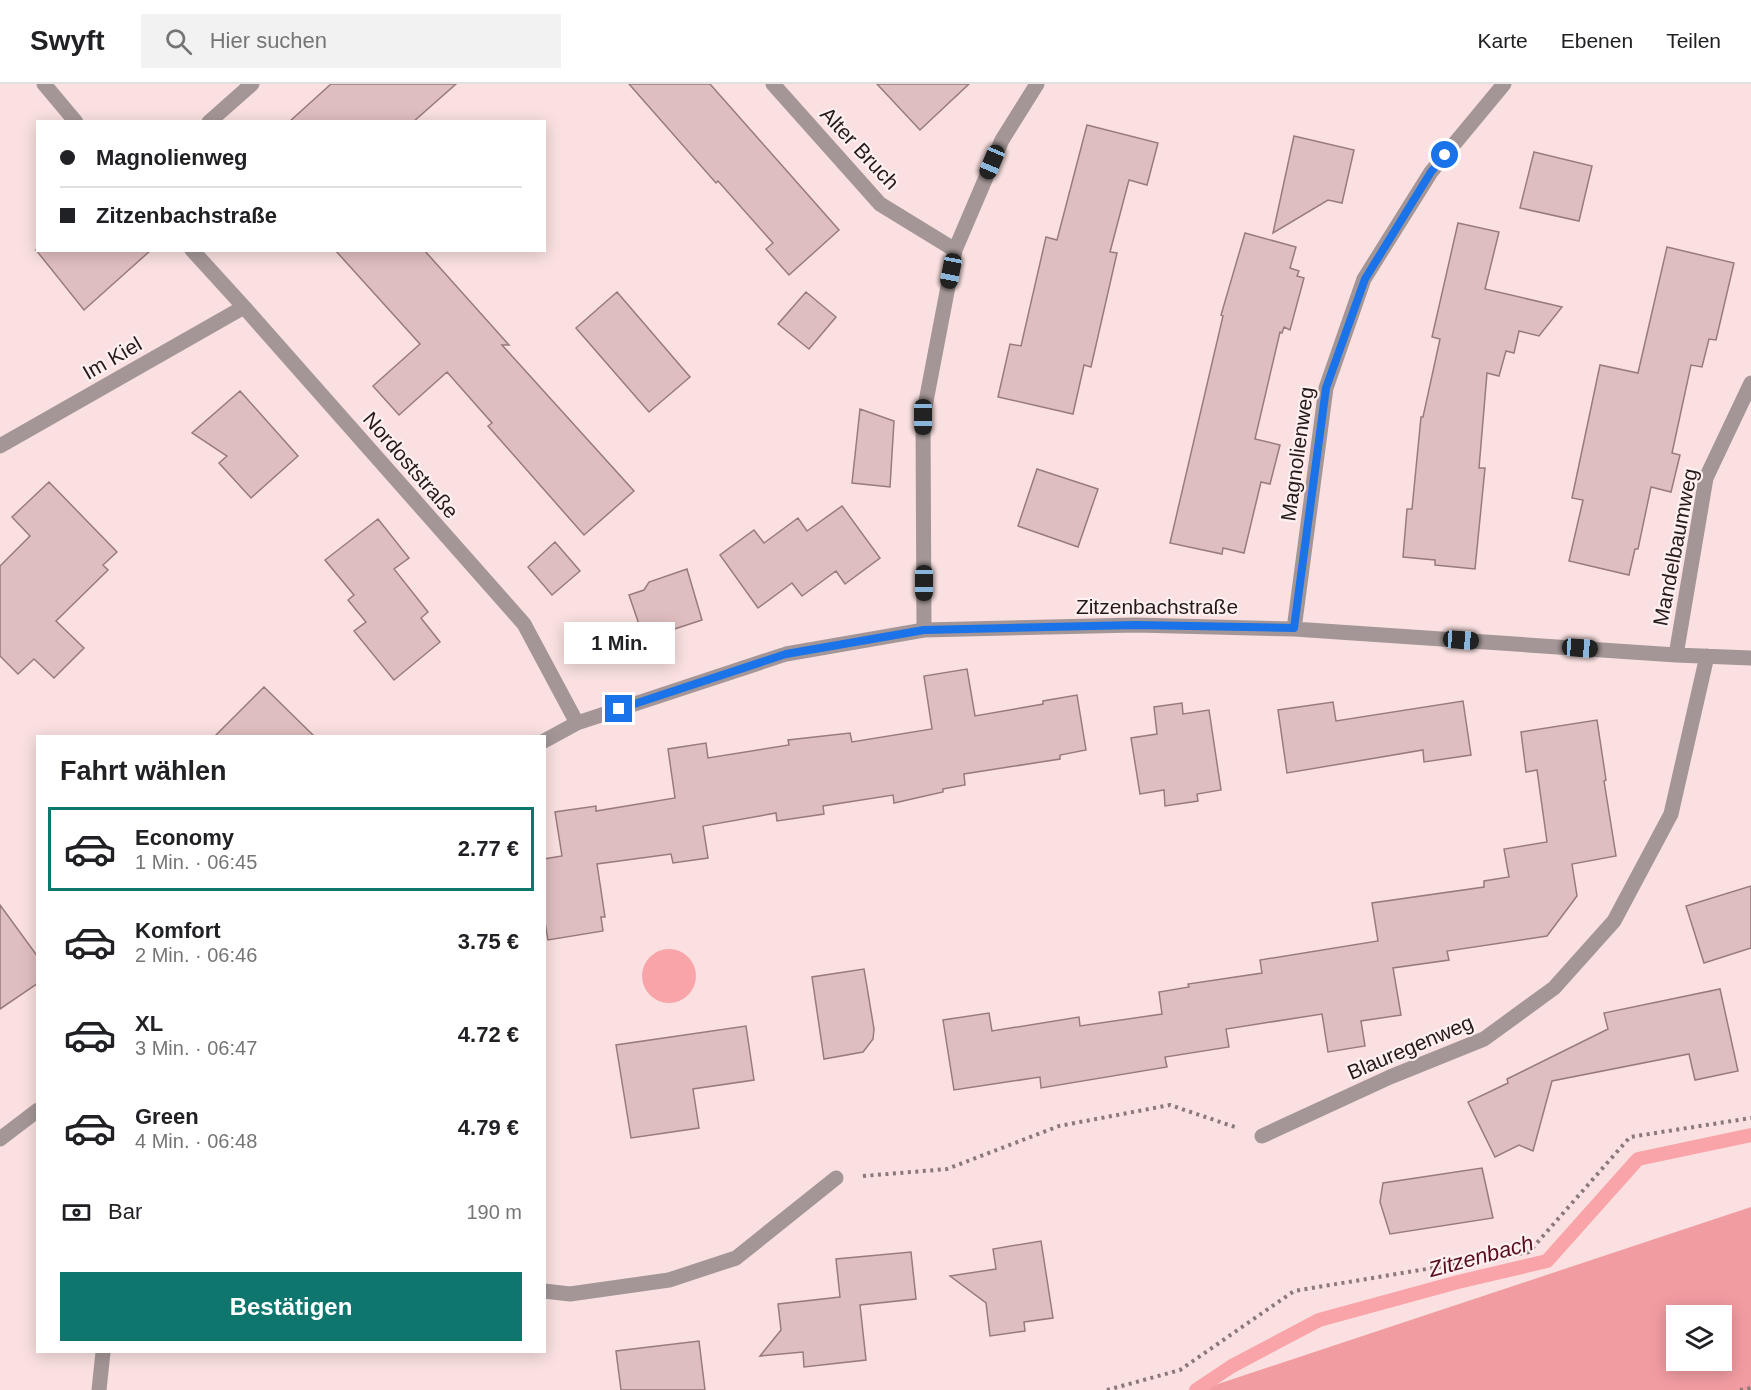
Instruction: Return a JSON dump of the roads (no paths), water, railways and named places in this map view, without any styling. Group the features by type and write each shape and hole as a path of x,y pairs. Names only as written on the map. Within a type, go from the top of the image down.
{"street":[{"path":"44,84 74,120"},
{"path":"211,120 252,84"},
{"name":"Alter Bruch","path":"773,84 880,204 955,250"},
{"path":"924,630 923,417 955,250 1002,140 1037,84"},
{"name":"Magnolienweg","path":"1294,628 1326,388 1365,279 1431,172 1504,84"},
{"name":"Nordoststraße","path":"194,252 524,624 577,723"},
{"name":"Im Kiel","path":"0,446 244,307"},
{"name":"Mandelbaumweg","path":"1676,655 1706,478 1751,383"},
{"name":"Zitzenbachstraße","path":"546,740 577,723 786,654 924,630 1136,625 1294,628 1676,655 1751,658"},
{"name":"Blauregenweg","path":"1262,1136 1390,1077 1484,1039 1554,988 1614,921 1671,814 1707,656"},
{"path":"0,1139 36,1112"},
{"path":"546,1291 570,1294 669,1280 736,1258 836,1178"},
{"path":"99,1390 103,1353"}],"waterway":[{"name":"Zitzenbach","path":"1196,1390 1232,1366 1319,1320 1458,1282 1547,1261 1638,1159 1751,1135"}]}
